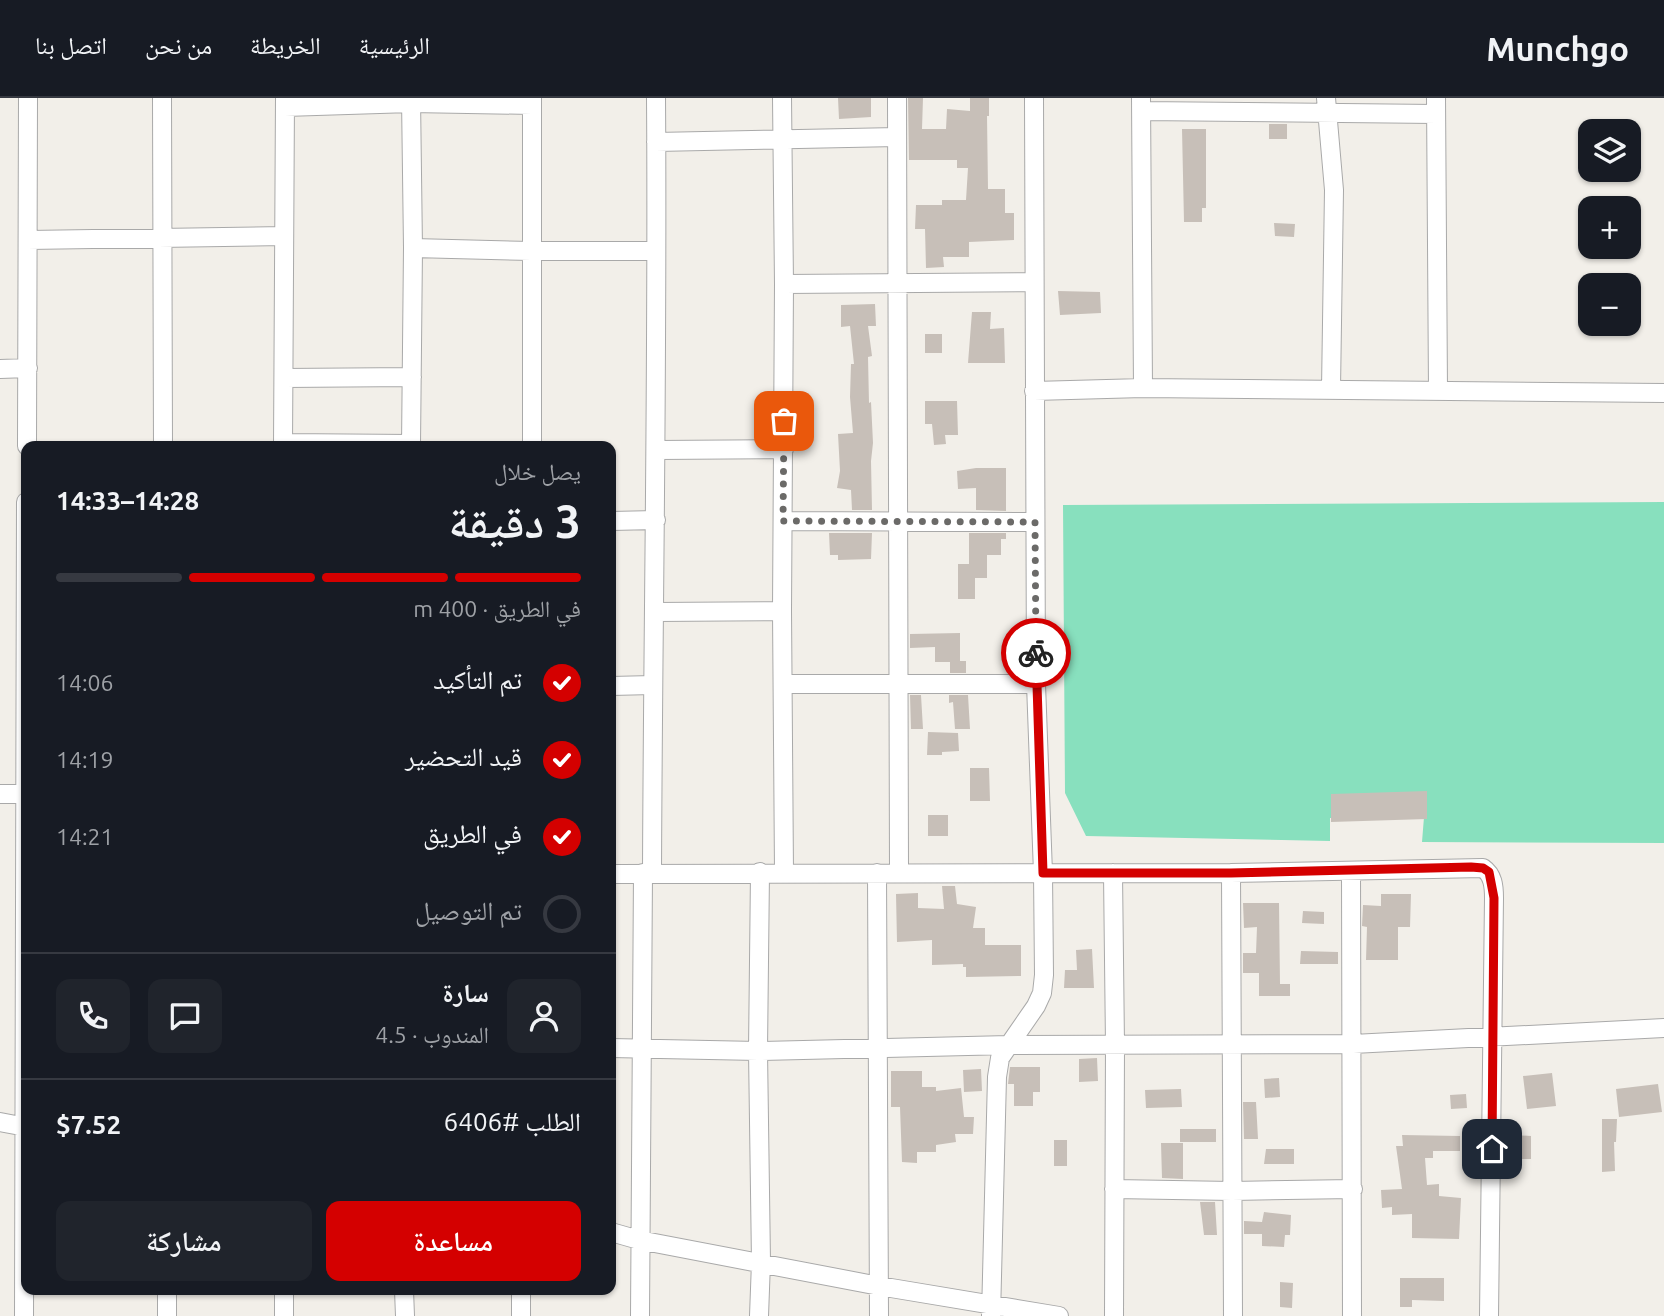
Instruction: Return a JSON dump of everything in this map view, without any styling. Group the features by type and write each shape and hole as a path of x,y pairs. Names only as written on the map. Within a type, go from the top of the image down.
{"street":[{"path":"27,441 28,98"},
{"path":"162,98 163,441"},
{"path":"640,1316 641,1048 655,612 656,98"},
{"path":"782,98 784,872"},
{"path":"897,98 899,872"},
{"path":"991,1311 997,1077 1000,1058 1042,993 1043,873 1036,684 1034,98"},
{"path":"411,101 411,441"},
{"path":"283,441 285,103 532,101 532,441"},
{"path":"1143,388 1141,105 1327,105 1436,106 1438,390"},
{"path":"1327,105 1334,190 1331,389"},
{"path":"656,142 897,137"},
{"path":"28,240 284,236"},
{"path":"413,248 655,251"},
{"path":"784,284 1034,282"},
{"path":"0,369 28,368"},
{"path":"284,378 412,377"},
{"path":"1034,391 1143,388 1664,393"},
{"path":"657,450 784,449"},
{"path":"616,521 656,520"},
{"path":"783,521 1035,522"},
{"path":"655,612 782,611"},
{"path":"783,684 1036,684"},
{"path":"616,685 653,685"},
{"path":"0,794 21,794"},
{"path":"616,874 1231,873 1483,868 1489,872 1494,898 1489,1316"},
{"path":"1351,871 1352,1316"},
{"path":"759,1316 760,872"},
{"path":"877,873 879,1316"},
{"path":"1113,873 1114,1316"},
{"path":"1231,873 1233,1316"},
{"path":"616,1048 758,1051 1009,1045 1353,1044 1664,1028"},
{"path":"0,1122 21,1126"},
{"path":"1114,1189 1353,1189"},
{"path":"616,1233 991,1311 1059,1316"},
{"path":"24,1295 24,1316"},
{"path":"167,1295 167,1316"},
{"path":"284,1295 284,1316"},
{"path":"404,1295 405,1316"},
{"path":"521,1295 522,1316"}],"green space":[{"path":"1664,502 1664,843 1422,842 1424,817 1330,818 1330,841 1086,836 1065,793 1063,505"}],"building":[{"path":"838,98 871,98 871,117 839,119"},
{"path":"908,98 923,98 922,129 946,129 947,109 970,111 970,98 989,98 988,189 1005,189 1005,213 1014,213 1014,240 969,242 969,257 943,257 944,267 926,268 925,229 915,229 916,205 942,205 942,200 966,200 968,168 957,168 957,160 909,160"},
{"path":"1269,124 1287,124 1287,139 1269,139"},
{"path":"1182,129 1206,129 1206,208 1202,208 1202,222 1184,222"},
{"path":"1274,223 1295,224 1294,237 1275,236"},
{"path":"1058,291 1100,292 1101,313 1060,315"},
{"path":"875,304 876,326 868,326 872,356 868,357 873,443 872,510 852,510 851,490 837,488 840,471 838,434 853,433 850,397 851,364 854,364 850,326 841,327 841,305"},
{"path":"972,312 991,312 990,329 1004,328 1005,363 968,363"},
{"path":"925,334 942,334 942,353 925,353"},
{"path":"925,401 957,401 958,435 945,435 946,444 934,445 932,424 925,424"},
{"path":"1006,468 1006,511 976,510 976,488 958,489 957,471"},
{"path":"829,533 872,533 871,559 838,560 838,555 830,555"},
{"path":"969,533 1006,533 1006,539 1001,539 1001,555 987,555 987,578 975,578 975,599 958,599 958,564 969,564"},
{"path":"960,633 960,661 966,661 966,673 950,673 950,662 935,662 935,647 910,648 910,634"},
{"path":"910,695 921,695 923,729 911,729"},
{"path":"949,695 968,695 970,729 955,729 953,702 949,703"},
{"path":"928,732 958,733 959,751 927,755"},
{"path":"970,768 989,768 990,801 970,801"},
{"path":"1427,791 1427,819 1331,822 1331,794"},
{"path":"928,815 948,815 948,836 928,836"},
{"path":"942,886 955,886 957,904 976,907 973,928 985,928 985,945 1021,945 1021,976 966,977 966,967 963,967 963,964 932,965 932,940 897,942 896,894 918,893 918,908 944,909"},
{"path":"1381,894 1411,894 1410,927 1398,927 1398,960 1366,960 1367,927 1362,926 1363,905 1381,906"},
{"path":"1243,903 1279,903 1280,984 1290,984 1290,996 1259,996 1259,973 1243,973 1243,953 1256,953 1257,927 1244,928"},
{"path":"1303,911 1324,912 1324,924 1302,923"},
{"path":"1092,949 1094,988 1064,988 1065,970 1077,970 1076,950"},
{"path":"1301,951 1338,952 1338,964 1300,964"},
{"path":"1097,1058 1098,1081 1079,1082 1079,1059"},
{"path":"1010,1067 1040,1067 1040,1092 1033,1092 1033,1106 1014,1106 1014,1084 1008,1084"},
{"path":"981,1069 982,1091 964,1092 963,1070"},
{"path":"891,1071 922,1071 922,1087 936,1087 936,1091 961,1088 964,1117 974,1117 973,1134 955,1134 956,1142 936,1145 936,1152 917,1152 917,1163 902,1162 900,1107 891,1107"},
{"path":"1552,1073 1556,1106 1527,1109 1523,1076"},
{"path":"1279,1078 1280,1097 1265,1098 1264,1079"},
{"path":"1658,1084 1662,1112 1619,1117 1616,1089"},
{"path":"1181,1089 1182,1107 1146,1108 1145,1090"},
{"path":"1466,1094 1467,1108 1451,1109 1450,1095"},
{"path":"1243,1102 1256,1102 1258,1139 1244,1139"},
{"path":"1602,1119 1617,1119 1614,1142 1615,1171 1602,1172"},
{"path":"1180,1129 1216,1129 1216,1142 1180,1142"},
{"path":"1402,1135 1460,1136 1460,1151 1433,1151 1433,1158 1425,1158 1427,1185 1439,1184 1439,1196 1461,1198 1459,1239 1412,1238 1412,1214 1392,1215 1392,1207 1382,1208 1381,1190 1402,1189 1396,1146 1403,1146"},
{"path":"1513,1135 1531,1136 1531,1159 1512,1159"},
{"path":"1054,1140 1067,1140 1067,1166 1054,1166"},
{"path":"1161,1143 1183,1143 1183,1179 1162,1178"},
{"path":"1266,1149 1294,1149 1294,1164 1264,1164"},
{"path":"1200,1202 1215,1202 1217,1235 1204,1235"},
{"path":"1264,1212 1291,1215 1290,1235 1285,1235 1284,1247 1262,1246 1262,1234 1244,1234 1244,1221 1262,1222"},
{"path":"1400,1278 1444,1278 1444,1301 1412,1300 1412,1307 1400,1307"},
{"path":"1280,1282 1293,1283 1292,1308 1280,1307"}],"way so far":[{"path":"784,421 783,521 1035,522 1036,653"}],"route":[{"path":"1036,653 1043,873 1231,873 1471,867 1483,868 1489,872 1494,888 1492,1149"}]}
